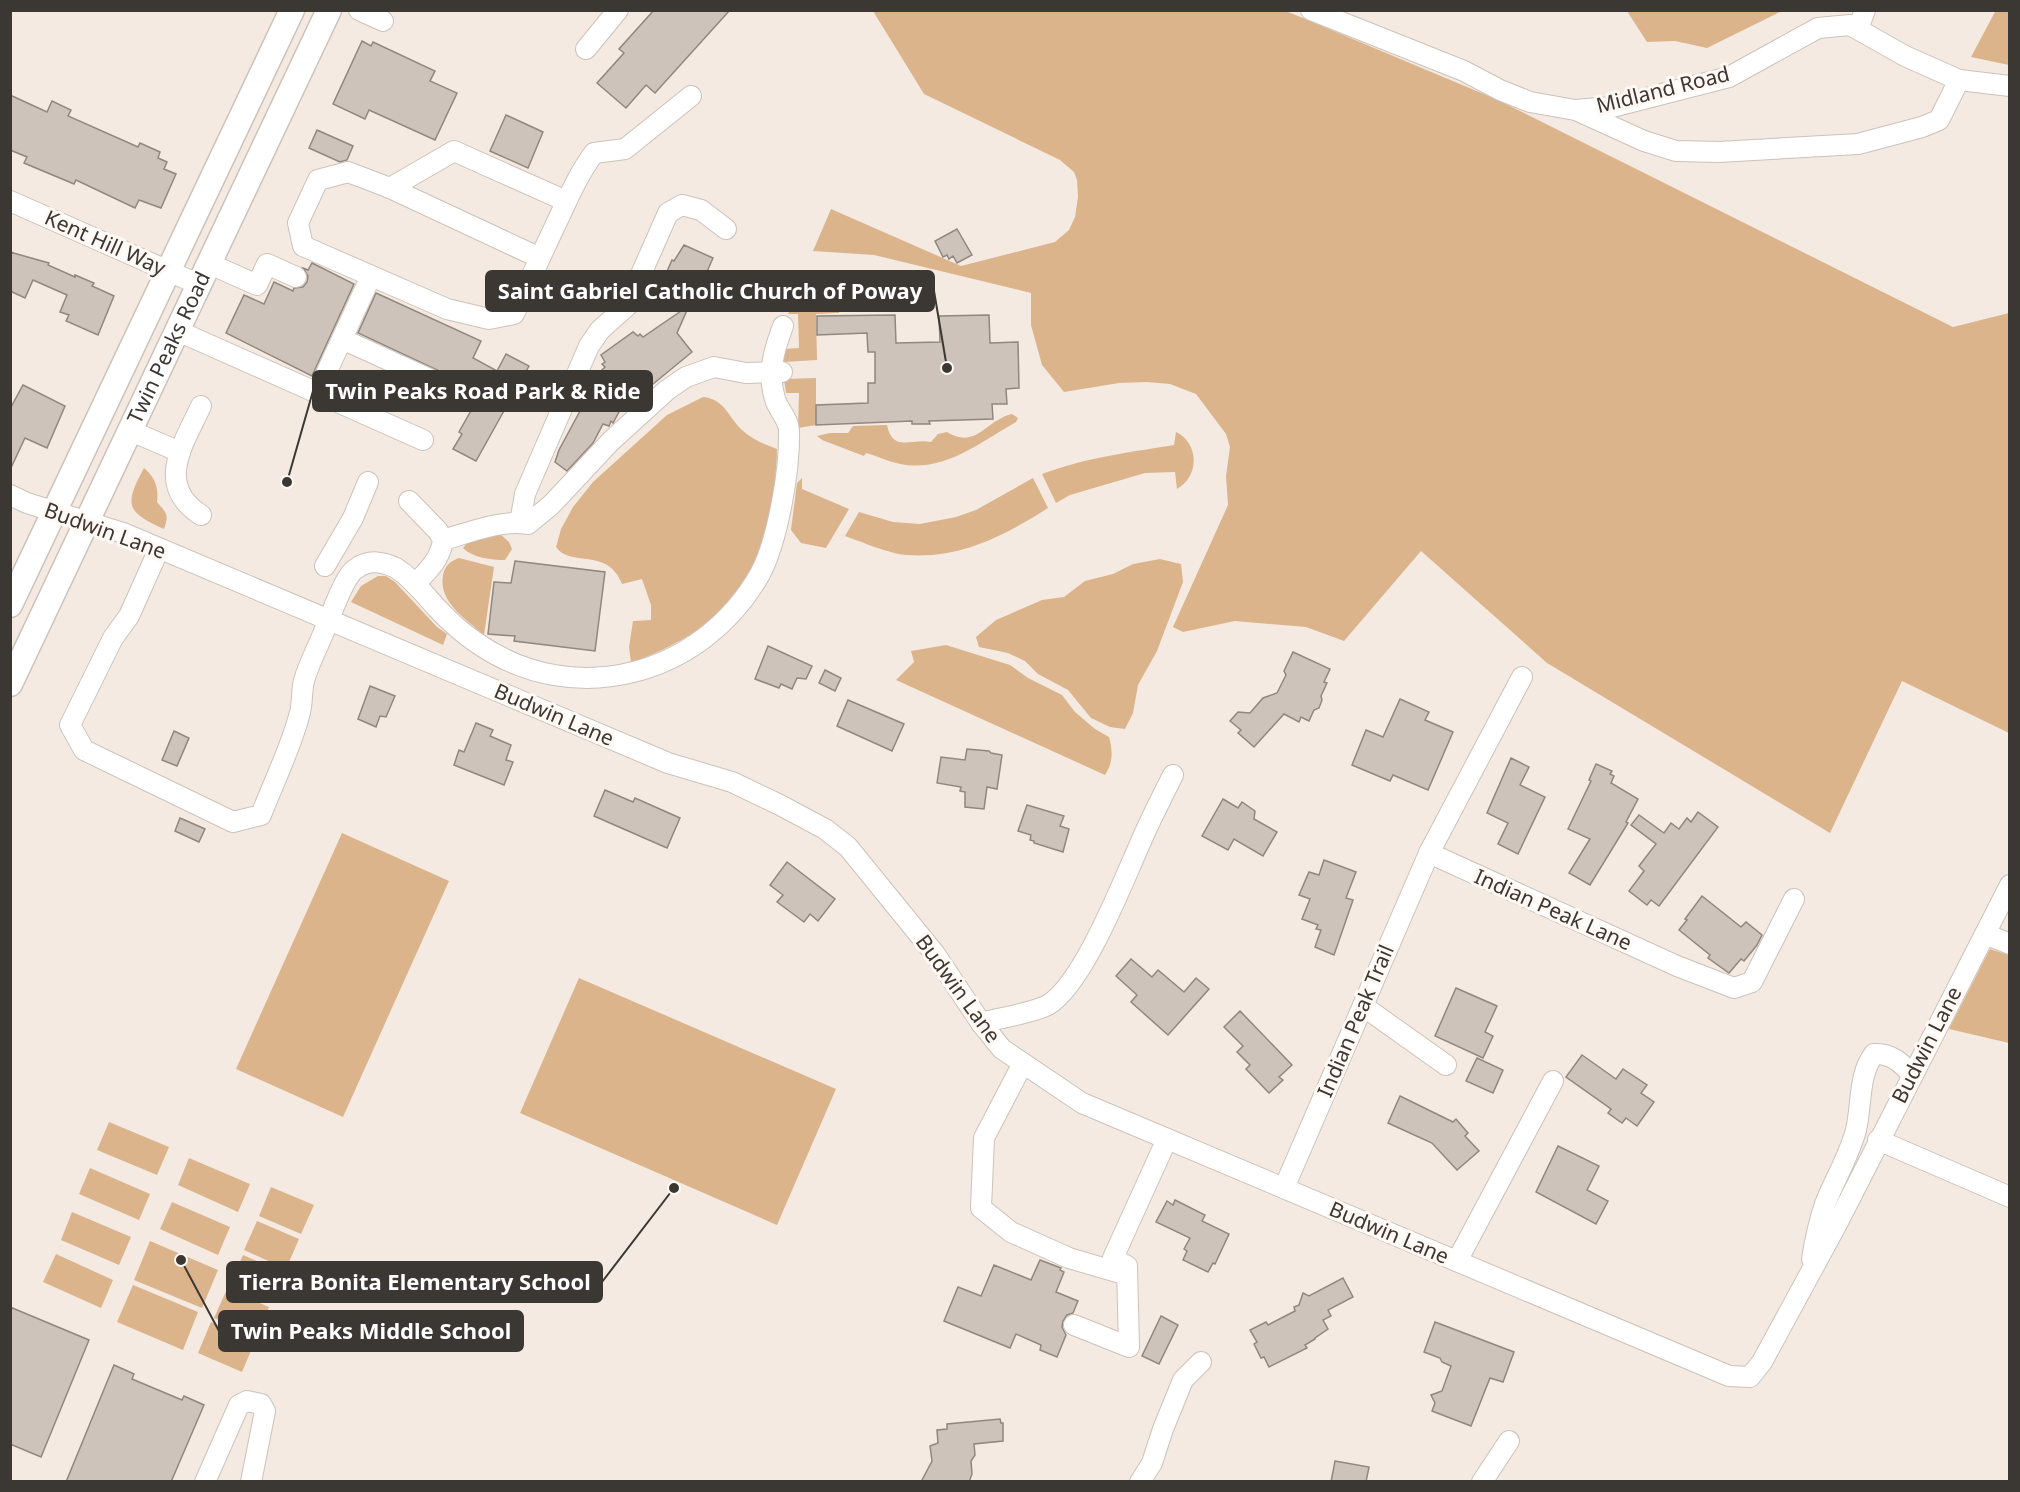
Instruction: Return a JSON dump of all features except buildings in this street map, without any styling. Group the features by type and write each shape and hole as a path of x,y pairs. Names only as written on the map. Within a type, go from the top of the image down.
{"main road":[{"name":"Twin Peaks Road","path":"10,605 170,272 292,10"},
{"name":"Twin Peaks Road","path":"10,684 329,10"}],"street":[{"path":"359,10 382,21"},
{"path":"586,49 618,10"},
{"name":"Midland Road","path":"1311,10 1464,71 1500,90 1530,102 1575,110 1612,107 1730,77 1818,28 1850,25 1905,56 1959,80 2010,86"},
{"path":"1858,29 1865,10"},
{"path":"1575,110 1644,141 1676,151 1719,152 1847,145 1889,137 1939,120 1959,80"},
{"path":"540,258 390,188 348,172 318,180 298,223 303,246 447,309 489,319 514,314 540,258 578,174 594,153 625,149 691,96"},
{"path":"390,188 454,151 566,201"},
{"name":"Kent Hill Way","path":"10,201 170,272 205,274 257,285 267,264 296,277"},
{"path":"524,523 525,494 589,346 600,330 627,306 668,213 682,205 700,210 726,229"},
{"path":"317,393 371,276"},
{"path":"159,549 129,616 113,638 70,725 84,750 233,822 261,815 300,715 304,681 348,577 362,564 372,562 394,567 415,584 455,627 504,659 538,672 573,678 600,677 637,671 686,650 705,638 733,613 762,569 779,519 790,428 775,400 778,372 774,350 783,326"},
{"path":"178,331 423,440"},
{"path":"342,339 465,395"},
{"path":"443,540 496,526 524,523 551,505 611,441 667,390 686,377 714,367 746,373 778,372"},
{"path":"201,406 175,463 174,473 176,482 190,508 201,515"},
{"path":"131,431 180,452"},
{"path":"325,566 353,518 369,482"},
{"name":"Budwin Lane","path":"10,495 27,503 123,533 668,763 732,782 780,805 825,829 848,847 935,954 981,1023 1002,1049 1082,1103 1729,1376 1750,1377 1762,1362 2010,885"},
{"path":"409,501 438,531 443,540 437,558 428,572 415,584"},
{"name":"Indian Peak Trail","path":"1284,1188 1429,853 1522,677"},
{"path":"981,1023 1047,1005 1058,997 1077,973 1115,904 1139,844 1173,775"},
{"name":"Indian Peak Lane","path":"1429,853 1677,966 1734,988 1752,982 1794,899"},
{"path":"1980,942 2010,944"},
{"path":"1363,1006 1446,1065"},
{"path":"1809,1273 1819,1222 1856,1130 1862,1085 1870,1059 1874,1054 1890,1057 1902,1064 1912,1075"},
{"path":"1023,1063 984,1138 981,1208 1011,1232 1069,1258 1127,1275"},
{"path":"1457,1261 1553,1082"},
{"path":"1074,1325 1129,1347 1127,1266 1113,1258 1167,1138"},
{"path":"1878,1140 2008,1201"},
{"path":"1140,1482 1152,1463 1162,1429 1183,1380 1201,1362"},
{"path":"206,1482 239,1405 247,1401 261,1404 266,1411 251,1482"},
{"path":"1482,1482 1509,1441"}],"shaded area":[{"path":"1996,10 2009,11 2009,65 1971,57"},
{"path":"873,11 1286,11 1498,100 1953,327 2009,313 2009,733 1902,681 1830,833 1547,663 1421,551 1344,641 1306,627 1235,621 1183,632 1173,627 1228,505 1226,476 1230,447 1226,434 1196,394 1170,384 1147,382 1119,383 1064,392 1042,365 1031,325 1031,293 874,255 813,251 831,209 961,266 1055,242 1069,230 1075,217 1078,197 1074,172 1060,160 924,94"},
{"path":"1627,11 1782,11 1707,48 1675,41 1647,42"},
{"path":"872,289 884,292 891,303 892,311 846,312 846,301 849,298 861,291"},
{"path":"813,295 823,295 839,301 839,313 816,314 817,360 784,362 784,349 799,348 798,314 788,314 798,301"},
{"path":"816,378 816,425 798,428 799,393 786,393 784,379"},
{"path":"703,397 716,401 726,409 737,425 750,436 777,449 774,490 765,533 749,574 738,591 715,617 681,640 631,663 629,647 633,621 651,620 651,605 642,579 622,584 609,566 593,560 568,556 556,547 561,529 573,507 593,482 667,415"},
{"path":"1012,414 1018,418 1016,422 977,445 950,459 921,465 901,464 866,453 864,456 817,436 848,433 853,426 887,425 890,434 898,442 931,442 938,434 947,432 957,437 973,436 1003,417"},
{"path":"1176,432 1189,444 1194,460 1190,476 1177,489 1175,472 1145,473 1070,495 1056,503 1042,474 1091,459 1174,445"},
{"path":"144,468 157,487 157,502 166,514 164,529 142,518 132,506 133,491"},
{"path":"802,478 802,489 849,509 826,548 801,543 791,530 797,483"},
{"path":"1033,478 1048,508 1015,528 981,544 945,553 907,555 884,550 845,536 859,512 893,522 920,524 956,517 976,510"},
{"path":"500,534 509,542 512,549 505,560 477,556 463,548 468,542"},
{"path":"459,558 494,567 484,635 455,609 445,594 444,572 448,564"},
{"path":"1160,559 1181,564 1183,582 1157,651 1138,685 1133,713 1125,729 1110,727 1091,718 1068,690 1038,674 1025,661 1008,653 979,647 976,637 996,620 1042,600 1064,597 1085,581 1113,574 1133,564"},
{"path":"378,576 386,576 395,582 437,627 447,634 443,645 351,602 361,586"},
{"path":"946,645 1010,665 1028,678 1062,695 1075,712 1095,729 1109,737 1112,757 1105,775 896,680 914,662 911,651"},
{"path":"342,833 449,881 343,1117 236,1069"},
{"path":"1990,949 2009,955 2009,1043 1949,1029"},
{"path":"579,978 836,1089 777,1225 520,1113"},
{"path":"109,1122 169,1147 157,1175 97,1150"},
{"path":"189,1158 250,1184 238,1212 178,1185"},
{"path":"90,1168 150,1194 139,1220 79,1194"},
{"path":"271,1187 314,1205 301,1234 259,1216"},
{"path":"172,1202 230,1227 218,1255 160,1229"},
{"path":"72,1212 131,1237 119,1265 61,1240"},
{"path":"257,1221 299,1239 286,1269 244,1250"},
{"path":"150,1241 218,1270 202,1308 134,1280"},
{"path":"56,1254 113,1280 101,1308 43,1282"},
{"path":"243,1255 284,1273 272,1302 230,1284"},
{"path":"133,1285 198,1312 183,1350 117,1322"},
{"path":"227,1289 269,1307 257,1336 214,1318"},
{"path":"211,1322 255,1341 242,1372 198,1353"}],"place":[{"name":"Saint Gabriel Catholic Church of Poway","path":"947,368"},
{"name":"Twin Peaks Road Park & Ride","path":"287,482"},
{"name":"Tierra Bonita Elementary School","path":"674,1188"},
{"name":"Twin Peaks Middle School","path":"181,1260"}]}
